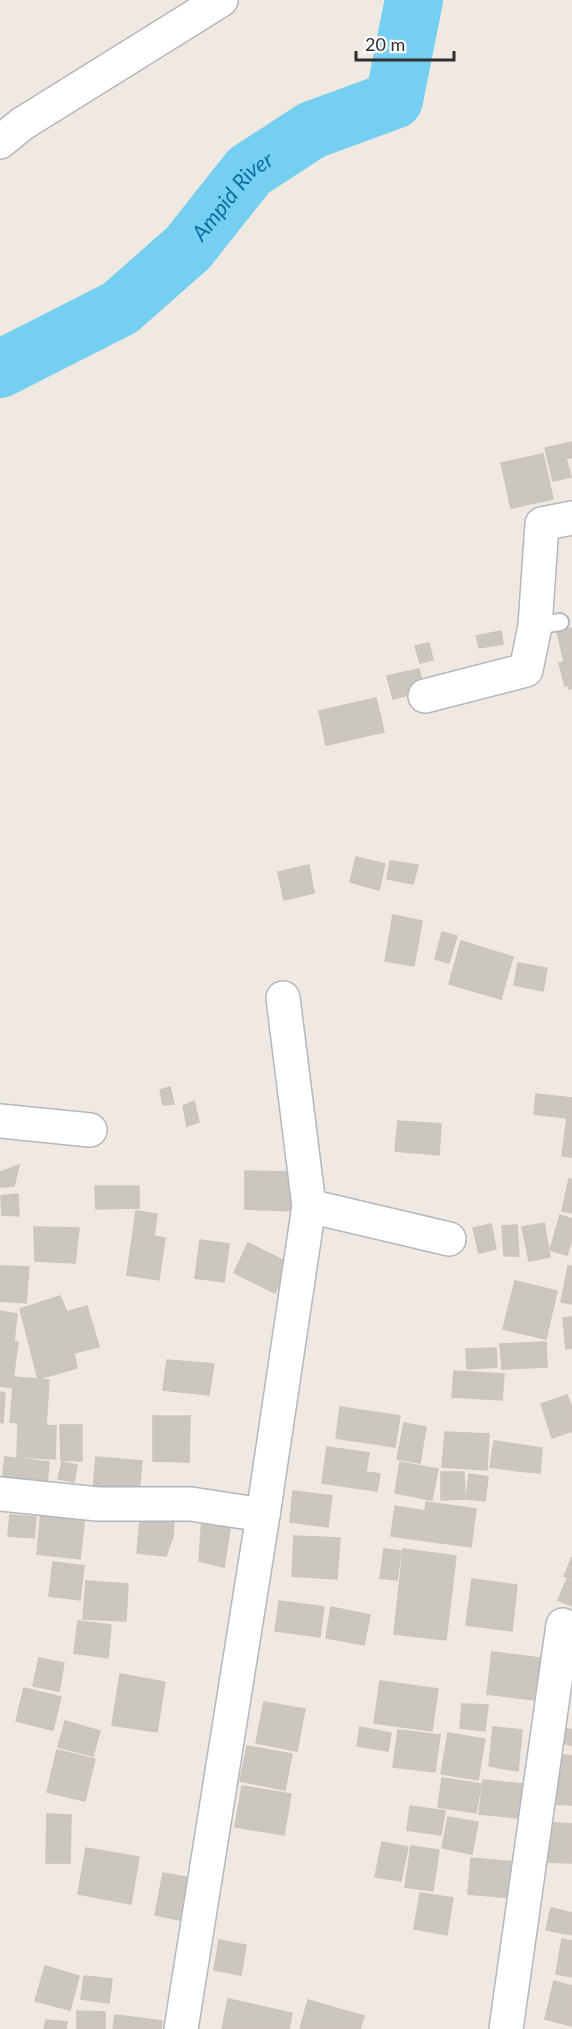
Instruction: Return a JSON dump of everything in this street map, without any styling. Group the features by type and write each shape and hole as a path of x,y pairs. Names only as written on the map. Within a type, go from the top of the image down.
{"street":[{"path":"0,142 22,124 221,0"},
{"path":"424,696 526,670 548,624 542,524 572,518"},
{"path":"181,2029 263,1515 309,1206 283,998"},
{"path":"0,1121 90,1130"},
{"path":"309,1206 449,1239"},
{"path":"0,1494 98,1504 191,1504 263,1515"},
{"path":"506,2029 563,1625"}],"building":[{"path":"572,442 572,457 566,459 571,477 553,481 545,448"},
{"path":"543,454 553,499 511,508 501,463"},
{"path":"572,628 572,688 569,689 569,685 565,686 559,663 564,662 557,631"},
{"path":"501,631 503,644 479,648 476,636"},
{"path":"429,643 433,660 420,663 415,646"},
{"path":"419,669 424,691 393,699 387,676"},
{"path":"376,698 384,732 326,745 319,711"},
{"path":"356,857 385,864 379,890 350,882"},
{"path":"390,861 418,865 413,884 387,879"},
{"path":"309,865 314,893 284,900 278,872"},
{"path":"393,915 422,921 414,966 385,961"},
{"path":"442,932 457,936 449,963 435,959"},
{"path":"461,941 513,957 501,999 449,984"},
{"path":"518,963 547,968 543,991 514,985"},
{"path":"170,1087 174,1104 163,1105 160,1090"},
{"path":"536,1094 572,1098 572,1157 562,1156 567,1118 534,1114"},
{"path":"194,1101 199,1122 187,1126 183,1106"},
{"path":"398,1121 441,1124 439,1155 395,1151"},
{"path":"19,1165 14,1186 0,1187 0,1172"},
{"path":"245,1171 294,1172 293,1211 245,1209"},
{"path":"569,1179 572,1180 572,1213 562,1211"},
{"path":"95,1186 139,1186 139,1208 96,1209"},
{"path":"18,1194 19,1216 2,1215 1,1196"},
{"path":"136,1211 157,1214 154,1236 165,1238 159,1280 127,1275"},
{"path":"560,1215 572,1219 572,1239 567,1255 550,1250"},
{"path":"544,1223 550,1257 529,1261 522,1227"},
{"path":"491,1224 496,1249 479,1253 473,1228"},
{"path":"517,1225 519,1256 504,1256 502,1226"},
{"path":"34,1227 79,1228 75,1263 35,1261"},
{"path":"200,1240 229,1244 224,1282 195,1278"},
{"path":"248,1243 289,1263 275,1293 234,1273"},
{"path":"0,1266 29,1267 26,1303 0,1301"},
{"path":"568,1266 572,1266 572,1304 561,1302"},
{"path":"515,1281 557,1291 546,1339 503,1329"},
{"path":"60,1296 67,1312 87,1306 99,1347 74,1353 77,1368 38,1379 20,1309"},
{"path":"0,1311 17,1314 14,1342 18,1342 12,1388 0,1386"},
{"path":"572,1317 572,1348 566,1349 563,1318"},
{"path":"546,1342 547,1367 502,1369 500,1344"},
{"path":"496,1348 497,1367 467,1369 466,1349"},
{"path":"167,1360 214,1364 209,1395 163,1390"},
{"path":"454,1371 504,1374 502,1400 452,1397"},
{"path":"14,1377 49,1380 46,1425 10,1422"},
{"path":"0,1392 5,1393 3,1423 0,1422"},
{"path":"567,1395 572,1408 572,1431 552,1438 541,1404"},
{"path":"340,1407 400,1416 395,1447 336,1438"},
{"path":"153,1416 190,1416 189,1462 153,1461"},
{"path":"404,1423 426,1427 420,1463 397,1459"},
{"path":"18,1424 56,1426 55,1459 17,1457"},
{"path":"60,1425 82,1425 82,1461 61,1460"},
{"path":"445,1432 489,1434 487,1470 442,1467"},
{"path":"494,1441 521,1445 518,1471 490,1467"},
{"path":"521,1445 542,1448 540,1473 518,1471"},
{"path":"327,1447 369,1453 366,1472 380,1474 377,1491 322,1483"},
{"path":"5,1457 49,1462 46,1496 1,1491"},
{"path":"96,1457 142,1461 139,1494 93,1490"},
{"path":"62,1462 77,1465 74,1482 58,1479"},
{"path":"400,1462 438,1469 432,1500 395,1493"},
{"path":"441,1472 464,1472 465,1499 441,1500"},
{"path":"469,1474 488,1477 485,1501 466,1499"},
{"path":"293,1491 332,1496 328,1527 290,1522"},
{"path":"426,1502 476,1509 471,1547 391,1536 395,1506 425,1511"},
{"path":"41,1511 85,1515 80,1559 37,1554"},
{"path":"10,1515 36,1517 34,1538 8,1536"},
{"path":"202,1518 231,1522 224,1567 199,1561"},
{"path":"140,1519 174,1520 173,1536 166,1556 137,1553"},
{"path":"294,1536 340,1538 337,1579 292,1576"},
{"path":"384,1549 401,1551 397,1580 380,1578"},
{"path":"403,1549 456,1556 446,1640 394,1634"},
{"path":"572,1557 572,1579 564,1576"},
{"path":"53,1562 84,1566 80,1600 49,1596"},
{"path":"472,1579 517,1585 512,1631 466,1625"},
{"path":"567,1579 572,1581 572,1606 558,1600"},
{"path":"86,1581 128,1584 126,1621 83,1619"},
{"path":"279,1601 324,1607 320,1637 275,1631"},
{"path":"331,1607 370,1615 364,1645 326,1638"},
{"path":"78,1621 111,1625 108,1658 74,1653"},
{"path":"492,1652 548,1659 543,1701 487,1694"},
{"path":"39,1658 64,1663 59,1691 33,1686"},
{"path":"120,1674 165,1682 157,1732 112,1725"},
{"path":"380,1681 438,1689 432,1731 374,1723"},
{"path":"24,1688 61,1697 53,1730 16,1721"},
{"path":"264,1702 305,1709 297,1751 256,1743"},
{"path":"462,1704 488,1705 485,1731 460,1728"},
{"path":"65,1721 100,1731 93,1756 58,1747"},
{"path":"360,1727 391,1733 388,1751 357,1746"},
{"path":"493,1727 522,1730 518,1771 489,1766"},
{"path":"565,1728 572,1730 572,1746 561,1742"},
{"path":"398,1730 440,1735 435,1772 393,1767"},
{"path":"448,1733 485,1739 478,1780 441,1774"},
{"path":"247,1746 292,1754 285,1790 240,1781"},
{"path":"57,1750 95,1759 85,1801 47,1792"},
{"path":"557,1754 572,1756 572,1805 552,1804"},
{"path":"442,1778 481,1784 476,1813 438,1807"},
{"path":"483,1780 533,1785 529,1819 479,1814"},
{"path":"242,1786 291,1794 284,1835 235,1827"},
{"path":"410,1806 445,1811 441,1835 407,1830"},
{"path":"47,1814 71,1815 70,1863 46,1863"},
{"path":"448,1817 478,1822 472,1854 442,1848"},
{"path":"541,1822 572,1824 572,1863 540,1862"},
{"path":"382,1842 408,1847 401,1881 375,1877"},
{"path":"411,1846 439,1850 433,1891 405,1887"},
{"path":"86,1848 139,1857 131,1904 78,1894"},
{"path":"471,1858 515,1862 512,1898 468,1894"},
{"path":"163,1873 202,1880 194,1923 155,1915"},
{"path":"420,1893 453,1898 447,1935 414,1929"},
{"path":"551,1908 572,1913 572,1935 546,1930"},
{"path":"562,1939 572,1941 572,1977 556,1974"},
{"path":"219,1940 246,1945 241,1975 214,1970"},
{"path":"45,1966 79,1976 70,2010 35,2001"},
{"path":"84,1976 112,1979 109,2003 81,1999"},
{"path":"554,1981 572,1986 572,2026 545,2019"},
{"path":"228,1999 292,2013 289,2029 222,2029"},
{"path":"308,2000 364,2016 360,2029 300,2029"},
{"path":"77,2011 105,2012 105,2029 77,2029"},
{"path":"115,2015 162,2021 161,2029 113,2029"},
{"path":"46,2020 67,2022 66,2029 44,2029"}],"waterway":[{"name":"Ampid River","path":"0,369 120,308 188,248 249,171 312,130 394,100 414,0"}]}
